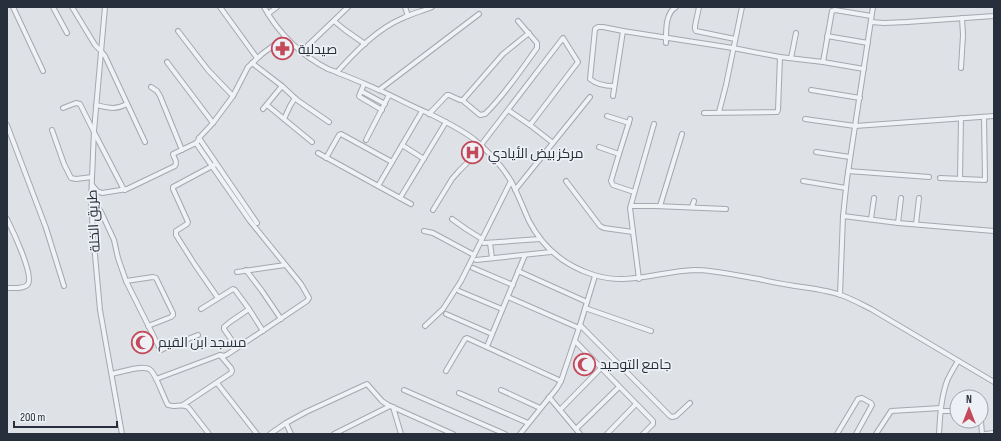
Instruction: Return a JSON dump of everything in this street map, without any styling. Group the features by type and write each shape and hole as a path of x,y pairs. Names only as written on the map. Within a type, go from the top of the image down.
{"street":[{"path":"13,7 43,71"},
{"path":"54,7 67,32"},
{"path":"72,7 95,45 104,56 145,142"},
{"name":"طريق الخلة","path":"105,7 100,50 94,132 91,201 100,310 122,434"},
{"path":"220,7 257,58"},
{"path":"264,7 285,38 301,52 330,70 380,90 446,122 462,131 482,146 511,181 540,239 551,252 577,269 595,276 624,280 683,271 706,271 815,289 840,295 871,309 994,382"},
{"path":"268,14 277,7"},
{"path":"301,52 348,7"},
{"path":"405,7 408,16"},
{"path":"666,43 666,28 670,13 671,10 676,7"},
{"path":"699,7 695,26 696,31 735,39"},
{"path":"719,112 742,7"},
{"path":"840,295 843,216 846,188 873,7"},
{"path":"337,72 365,44 384,29 397,21 429,8"},
{"path":"823,62 832,11 835,10 871,16"},
{"path":"380,90 478,14"},
{"path":"871,22 891,23 994,16"},
{"path":"961,68 964,35 962,18"},
{"path":"334,21 365,44"},
{"path":"428,114 447,95 462,100 480,114 485,114 490,109 537,48 538,43 518,21"},
{"path":"614,86 604,85 590,79 596,28 600,26 780,57 864,69"},
{"path":"178,31 208,70 233,96"},
{"path":"613,96 623,31"},
{"path":"462,100 503,54 529,33"},
{"path":"791,58 796,33"},
{"path":"827,36 868,43"},
{"path":"92,185 97,191 102,193 125,190 175,166 177,163 174,154 196,143 233,96 248,67 257,58 285,38"},
{"path":"433,210 456,175 482,146 563,38 578,62 530,125"},
{"path":"704,113 777,112 780,57"},
{"path":"166,62 213,123"},
{"path":"252,63 295,98 328,122"},
{"path":"364,84 359,96 382,110"},
{"path":"263,109 282,86"},
{"path":"151,87 157,91 160,96 182,150"},
{"path":"811,90 860,98"},
{"path":"361,91 385,104"},
{"path":"366,140 389,95"},
{"path":"515,190 590,97"},
{"path":"284,119 295,98"},
{"path":"62,108 76,103 80,104 125,190"},
{"path":"96,105 108,108 119,108 127,104"},
{"path":"267,104 312,142"},
{"path":"508,110 553,142"},
{"path":"378,186 422,111"},
{"path":"607,116 629,121 612,183 613,185 634,192"},
{"path":"805,119 855,126 994,116"},
{"path":"940,178 984,181 986,179 984,117"},
{"path":"960,179 961,118"},
{"path":"400,198 446,122"},
{"path":"639,278 630,211 654,124"},
{"path":"7,125 46,228 64,286"},
{"path":"52,130 64,164 71,178 76,179 92,177"},
{"path":"326,158 341,134 392,162"},
{"path":"660,206 682,134"},
{"path":"156,379 220,355 224,356 228,354 281,319 309,298 301,284 250,221 214,165 199,138"},
{"path":"196,143 257,223"},
{"path":"402,145 424,159"},
{"path":"599,147 619,154"},
{"path":"816,152 850,157"},
{"path":"318,153 411,204"},
{"path":"214,165 173,187 173,190 188,222 175,233 218,298"},
{"path":"848,171 929,178"},
{"path":"425,326 443,309 461,281 483,241 511,181"},
{"path":"566,181 600,226 604,228 633,232"},
{"path":"803,181 846,188"},
{"path":"871,220 874,198"},
{"path":"898,223 901,198"},
{"path":"916,224 919,198"},
{"path":"91,201 98,207 102,214 114,240 118,258 126,281 156,343 161,350 198,335"},
{"path":"692,207 694,201"},
{"path":"631,206 726,209"},
{"path":"843,216 898,223 994,230"},
{"path":"7,218 22,254 30,279 28,284 24,287 7,288"},
{"path":"452,219 483,241 490,243 540,239"},
{"path":"424,231 433,233 475,257 492,258 551,252"},
{"path":"490,243 492,258"},
{"path":"488,344 525,255"},
{"path":"237,272 286,265"},
{"path":"473,268 513,285"},
{"path":"246,270 281,319"},
{"path":"518,271 587,302"},
{"path":"520,434 561,381 595,276"},
{"path":"126,281 153,277 156,278 173,312 173,315 148,326"},
{"path":"201,309 233,289 249,309 263,331"},
{"path":"459,291 502,309"},
{"path":"508,297 580,326 670,416 676,416 690,403"},
{"path":"585,308 651,331"},
{"path":"237,348 224,327 249,309"},
{"path":"446,314 492,334"},
{"path":"446,371 467,338 561,381"},
{"path":"575,341 653,423 643,434"},
{"path":"112,374 132,369 148,368 152,371 168,405 172,407 183,405 231,373 231,368 220,355"},
{"path":"939,434 945,387 958,361"},
{"path":"560,410 601,368"},
{"path":"217,383 257,434"},
{"path":"270,434 306,412 367,384 382,401 392,407 449,433"},
{"path":"576,429 619,387"},
{"path":"404,390 505,434"},
{"path":"501,390 540,408"},
{"path":"459,393 528,424"},
{"path":"549,398 580,434"},
{"path":"843,434 838,433 858,399 862,398 872,405 856,434"},
{"path":"607,434 636,404"},
{"path":"183,405 188,407 209,434"},
{"path":"334,434 392,407"},
{"path":"392,407 401,434"},
{"path":"876,434 891,411 949,410"},
{"path":"286,423 291,434"},
{"path":"983,434 994,433"}],"place":[{"name":"صيدلية","path":"283,49"},
{"name":"مركز بيض الأيادي","path":"473,153"},
{"name":"مسجد ابن القيم","path":"142,342"},
{"name":"جامع التوحيد","path":"585,364"}]}
